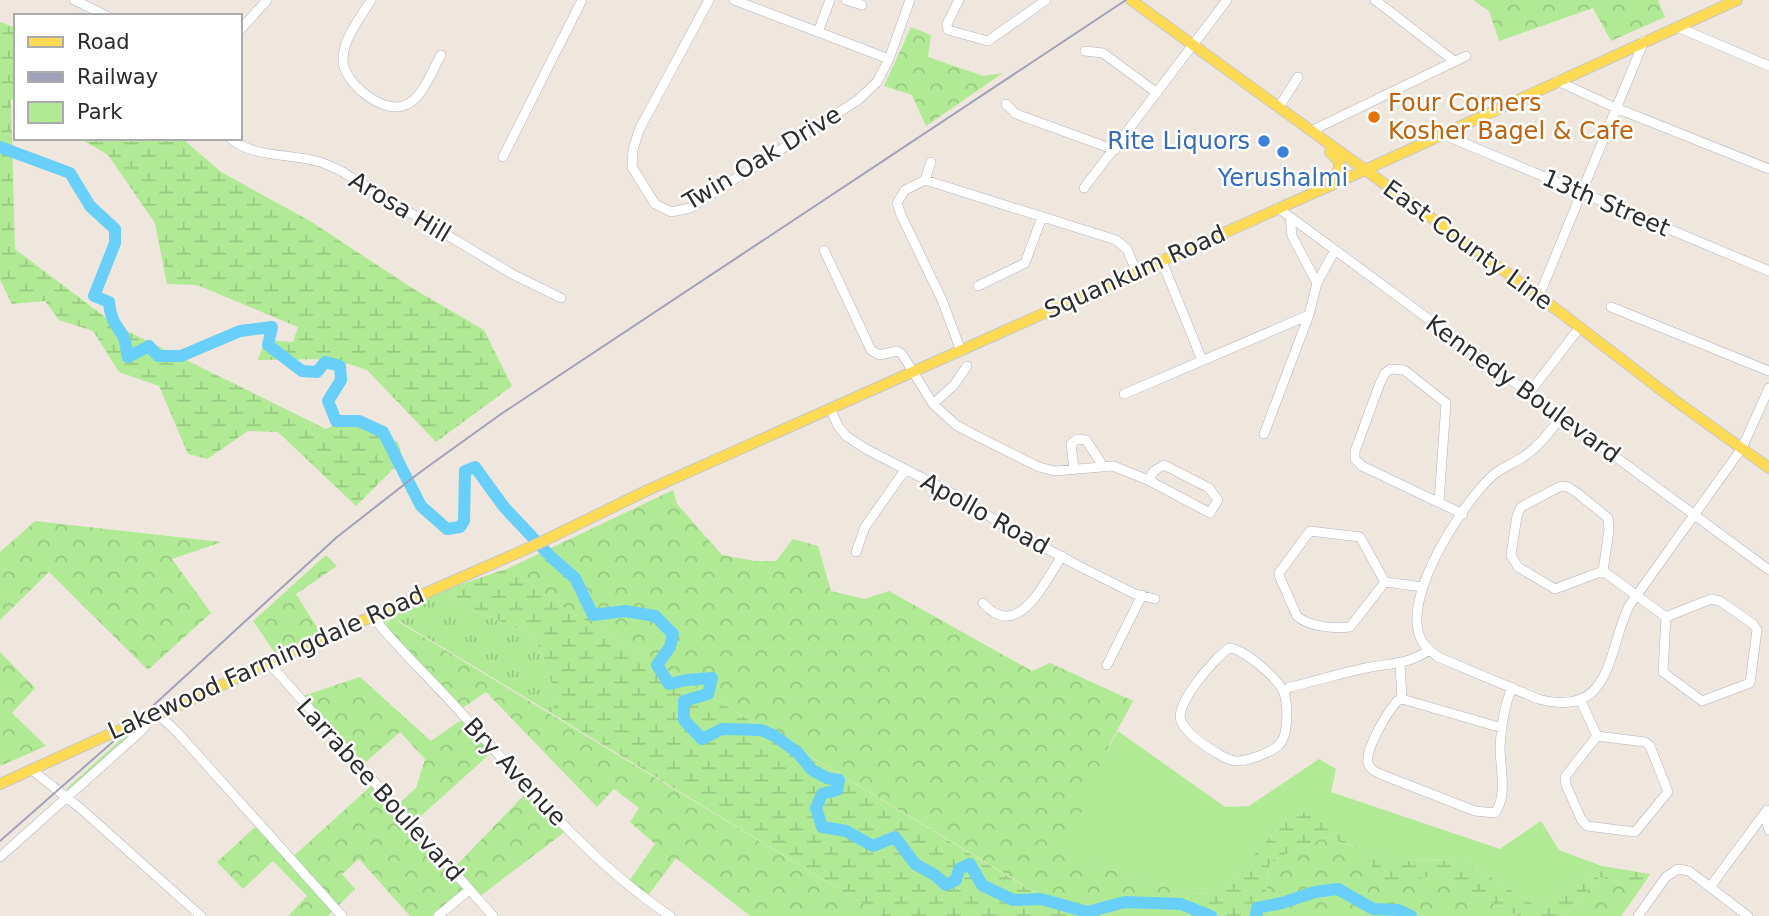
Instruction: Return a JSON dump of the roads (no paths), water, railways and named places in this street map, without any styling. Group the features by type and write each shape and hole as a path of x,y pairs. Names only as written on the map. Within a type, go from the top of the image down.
{"main road":[{"name":"East County Line","path":"1131,0 1539,296 1673,399 1769,468"},
{"name":"Squankum Road","path":"533,546 648,490 1364,170 1677,27 1723,3 1737,0"},
{"path":"1327,143 1340,168 1327,186"},
{"name":"Lakewood Farmingdale Road","path":"0,784 112,733 155,717 372,615 533,546"}],"street":[{"path":"74,0 103,14"},
{"path":"242,28 267,0"},
{"path":"371,0 345,44 343,60 346,75 360,90 388,107 404,106 416,98 440,55"},
{"path":"503,156 582,0"},
{"name":"Twin Oak Drive","path":"709,0 639,130 633,150 632,167 655,204 671,212 690,208 858,100 877,82 910,0"},
{"path":"734,0 888,59"},
{"path":"818,32 830,0"},
{"path":"846,0 862,5"},
{"path":"959,0 947,24 948,30 988,41 1046,0"},
{"path":"1084,188 1227,0"},
{"path":"1375,0 1454,61"},
{"path":"1677,27 1769,66"},
{"path":"1539,296 1644,41"},
{"path":"1085,51 1103,53 1157,93"},
{"path":"1311,131 1466,56"},
{"path":"1279,107 1298,77"},
{"path":"1557,82 1769,169"},
{"path":"1006,104 1016,114 1115,150"},
{"name":"13th Street","path":"1442,134 1769,271"},
{"name":"Arosa Hill","path":"232,140 261,152 320,162 341,171 512,274 561,298"},
{"path":"925,180 931,162"},
{"path":"961,351 942,300 897,202 905,190 925,180 1116,240 1128,250 1136,271"},
{"name":"Kennedy Boulevard","path":"1278,208 1769,570"},
{"path":"978,286 1025,263 1042,217"},
{"path":"1290,217 1293,236 1317,283"},
{"path":"824,250 871,350 879,355 900,352 933,404 956,425 1039,467 1055,471 1113,466 1148,480 1210,513 1218,500 1209,488 1169,466 1159,467 1148,480"},
{"path":"1264,434 1309,315 1317,283 1335,250"},
{"path":"1160,259 1202,360"},
{"path":"1611,307 1769,370"},
{"path":"1124,394 1309,315"},
{"path":"1529,393 1580,327"},
{"path":"933,404 954,385 967,366"},
{"path":"1438,502 1446,403 1404,370 1391,369 1385,373 1380,383 1355,451 1355,459 1362,466 1463,514"},
{"path":"1561,417 1535,447 1493,475 1440,546 1423,587 1418,627 1420,637 1429,650 1451,664 1546,701 1569,702 1580,699 1601,684 1607,674 1624,617 1636,596 1742,448 1769,388"},
{"name":"Apollo Road","path":"831,410 846,436 965,500 1003,526 1142,595 1155,598"},
{"path":"1074,469 1070,448 1077,439 1086,440 1103,466"},
{"path":"856,552 866,527 905,470"},
{"path":"1561,486 1568,486 1576,492 1608,518 1609,530 1603,571 1555,589 1518,567 1512,561 1511,555 1521,507 1561,486"},
{"path":"1310,531 1360,537 1385,582 1353,625 1344,628 1301,620 1279,573 1310,531"},
{"path":"983,603 992,614 1002,618 1013,617 1024,610 1062,556"},
{"path":"1603,571 1666,617"},
{"path":"1385,582 1423,587"},
{"path":"1107,665 1142,595"},
{"path":"1717,599 1753,624 1757,635 1750,683 1702,701 1667,676 1661,667 1666,617 1717,599"},
{"name":"Bry Avenue","path":"372,615 390,639 568,829 626,882 670,916"},
{"path":"1229,648 1241,650 1284,691 1285,737 1269,752 1242,762 1233,762 1212,750 1189,732 1180,719 1180,712 1189,694 1210,666 1229,648"},
{"path":"1284,691 1290,687 1368,668 1399,664 1416,659 1429,650"},
{"name":"Larrabee Boulevard","path":"268,663 493,916"},
{"path":"1399,664 1402,699"},
{"path":"1502,728 1402,699 1393,705 1374,739 1367,759 1369,765 1380,774 1475,811 1491,814 1500,805 1502,728 1505,704 1512,687"},
{"path":"1580,699 1597,736"},
{"path":"0,857 155,717 178,733 342,916"},
{"path":"1597,736 1645,742 1650,746 1668,792 1635,832 1587,826 1581,819 1566,785 1565,777 1597,736"},
{"path":"32,770 67,797 201,916"},
{"path":"1768,809 1766,819 1769,830"},
{"path":"1710,887 1768,809"},
{"path":"1638,916 1666,877 1678,869 1689,871 1746,915"},
{"path":"438,916 469,890"}],"waterway":[{"path":"0,147 70,173 90,206 115,229 115,243 94,296 109,302 128,357 149,346 158,356 181,356 240,331 272,327 268,345 302,371 317,372 325,362 340,366 341,380 328,401 336,421 359,421 383,432 421,506 447,529 460,527 464,521 465,471 475,467 504,507 552,558 575,578 593,615 625,611 655,616 673,634 670,647 657,665 669,684 712,678 708,694 684,701 684,720 702,739 722,729 761,730 775,736 798,753 812,770 827,778 839,780 837,790 822,794 816,808 822,827 846,831 873,846 895,837 915,864 935,875 946,885 956,880 959,869 970,864 982,885 1013,900 1041,899 1087,912 1125,902 1181,904 1211,916"},
{"path":"1256,916 1257,908 1315,892 1338,889 1373,909 1398,910 1411,916"}],"railway":[{"path":"0,841 132,725 337,537 419,473 501,414 1126,0"}],"place":[{"name":"Four Corners Kosher Bagel & Cafe","path":"1374,117"},
{"name":"Rite Liquors","path":"1264,141"},
{"name":"Yerushalmi","path":"1283,152"}]}
